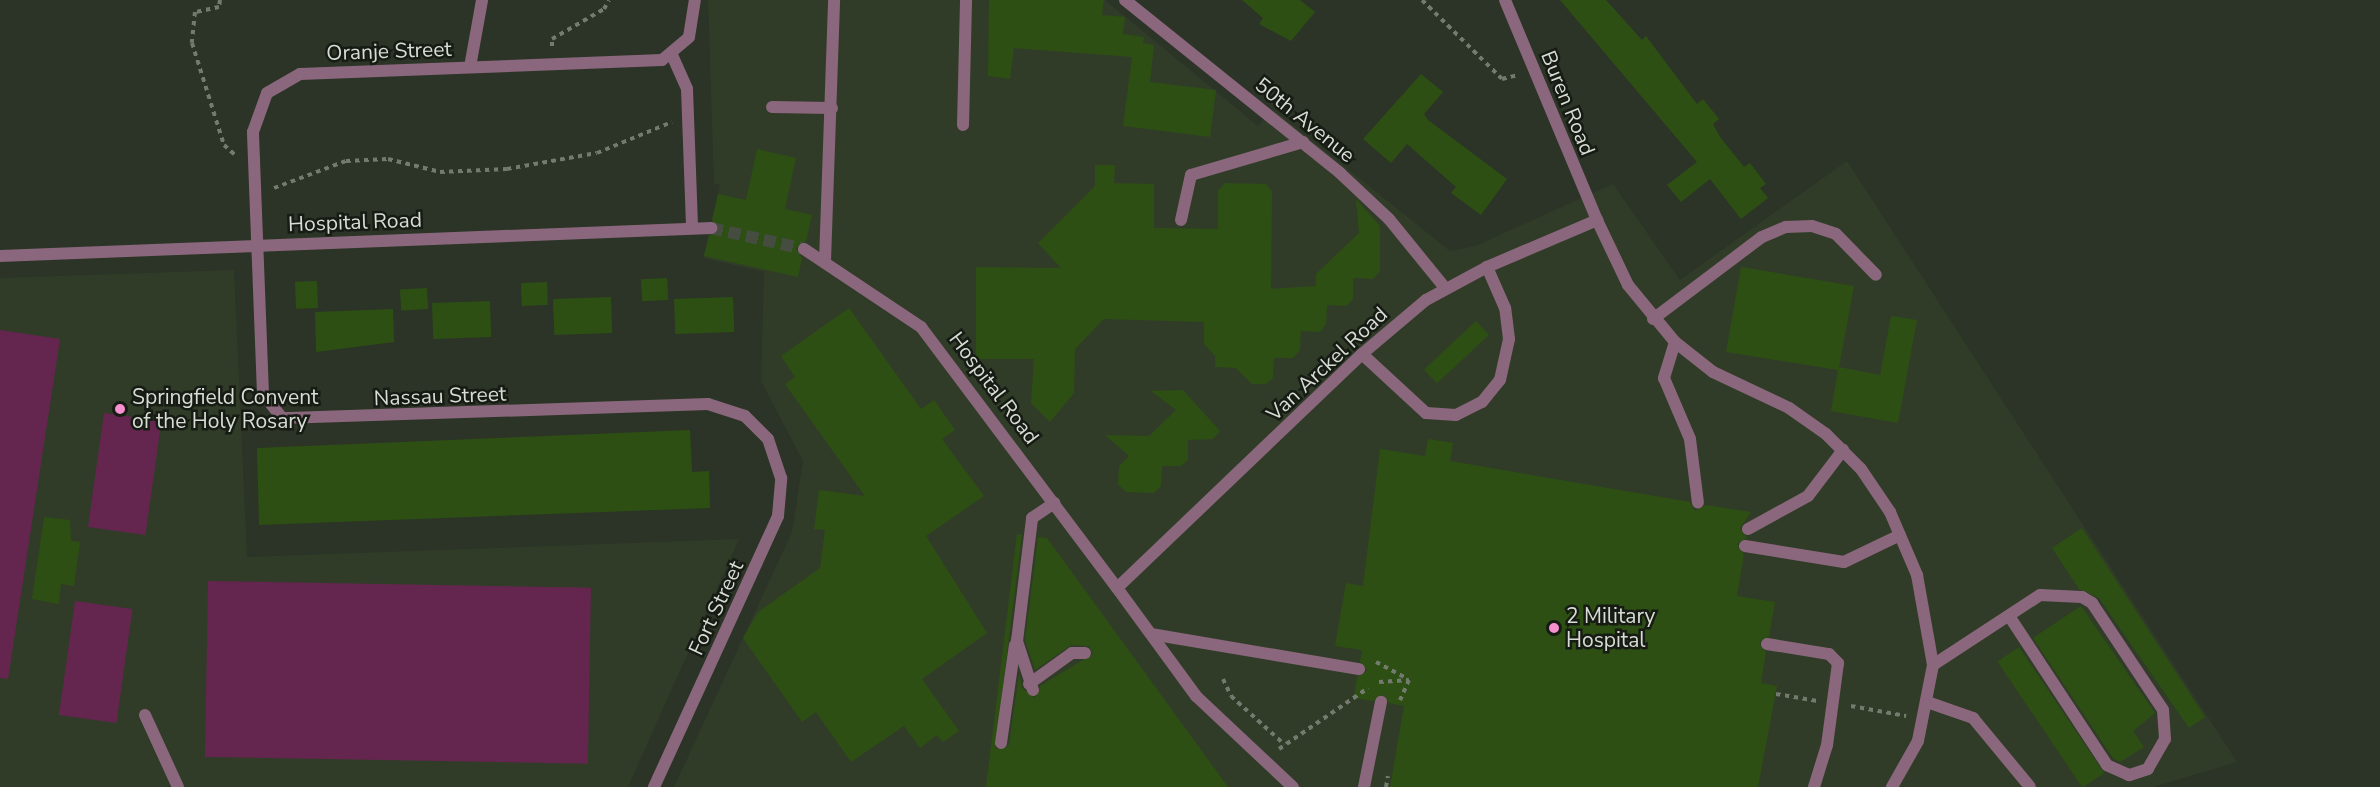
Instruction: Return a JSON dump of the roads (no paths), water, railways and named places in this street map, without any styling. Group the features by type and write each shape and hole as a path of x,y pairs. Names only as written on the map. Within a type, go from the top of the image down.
{"street":[{"path":"470,68 482,0"},
{"path":"692,228 690,118 687,89 672,55 694,27 695,0"},
{"path":"825,261 834,0"},
{"path":"963,125 966,0"},
{"name":"50th Avenue","path":"1125,0 1303,142 1389,219 1445,288"},
{"name":"Buren Road","path":"1505,0 1597,220 1628,285 1653,319 1675,342 1713,372 1807,419 1844,450 1876,490 1900,535 1929,617 1933,665 1930,703 1918,741 1892,787"},
{"name":"Oranje Street","path":"258,245 254,156 260,104 287,78 656,61 672,55"},
{"path":"772,107 832,108"},
{"path":"1181,220 1191,175 1303,142"},
{"name":"Van Arckel Road","path":"1117,588 1362,354 1445,288 1486,267 1597,220"},
{"path":"1653,319 1762,237 1786,227 1812,226 1836,234 1876,275"},
{"name":"Hospital Road","path":"0,256 711,228"},
{"name":"Nassau Street","path":"258,245 263,394 282,418 708,404 745,416 768,439"},
{"name":"Hospital Road","path":"804,249 921,327 1054,502 1196,696 1279,783 1293,787"},
{"path":"1362,354 1425,413 1456,415 1482,402 1500,380 1509,339 1505,308 1486,267"},
{"path":"1675,342 1664,378 1690,439 1698,503"},
{"name":"Fort Street","path":"654,787 778,516 780,478 768,439"},
{"path":"1748,529 1801,502 1844,450"},
{"path":"1001,743 1008,669 1017,642 1032,518 1054,502"},
{"path":"1745,546 1844,562 1900,535"},
{"path":"1933,665 2009,616 2050,593 2071,593 2092,603 2163,710 2165,739 2148,769 2129,775 2107,765 2009,616"},
{"path":"1151,634 1359,669"},
{"path":"1017,642 1031,687 1072,653 1085,653"},
{"path":"1767,644 1829,654 1838,663 1827,745 1814,787"},
{"path":"1364,787 1382,702"},
{"path":"1930,703 1973,718 2030,787"},
{"path":"145,715 178,787"}],"tunnel":[{"path":"711,228 804,249"}],"place":[{"name":"Springfield Convent of the Holy Rosary","path":"120,409"},
{"name":"2 Military Hospital","path":"1554,628"}]}
